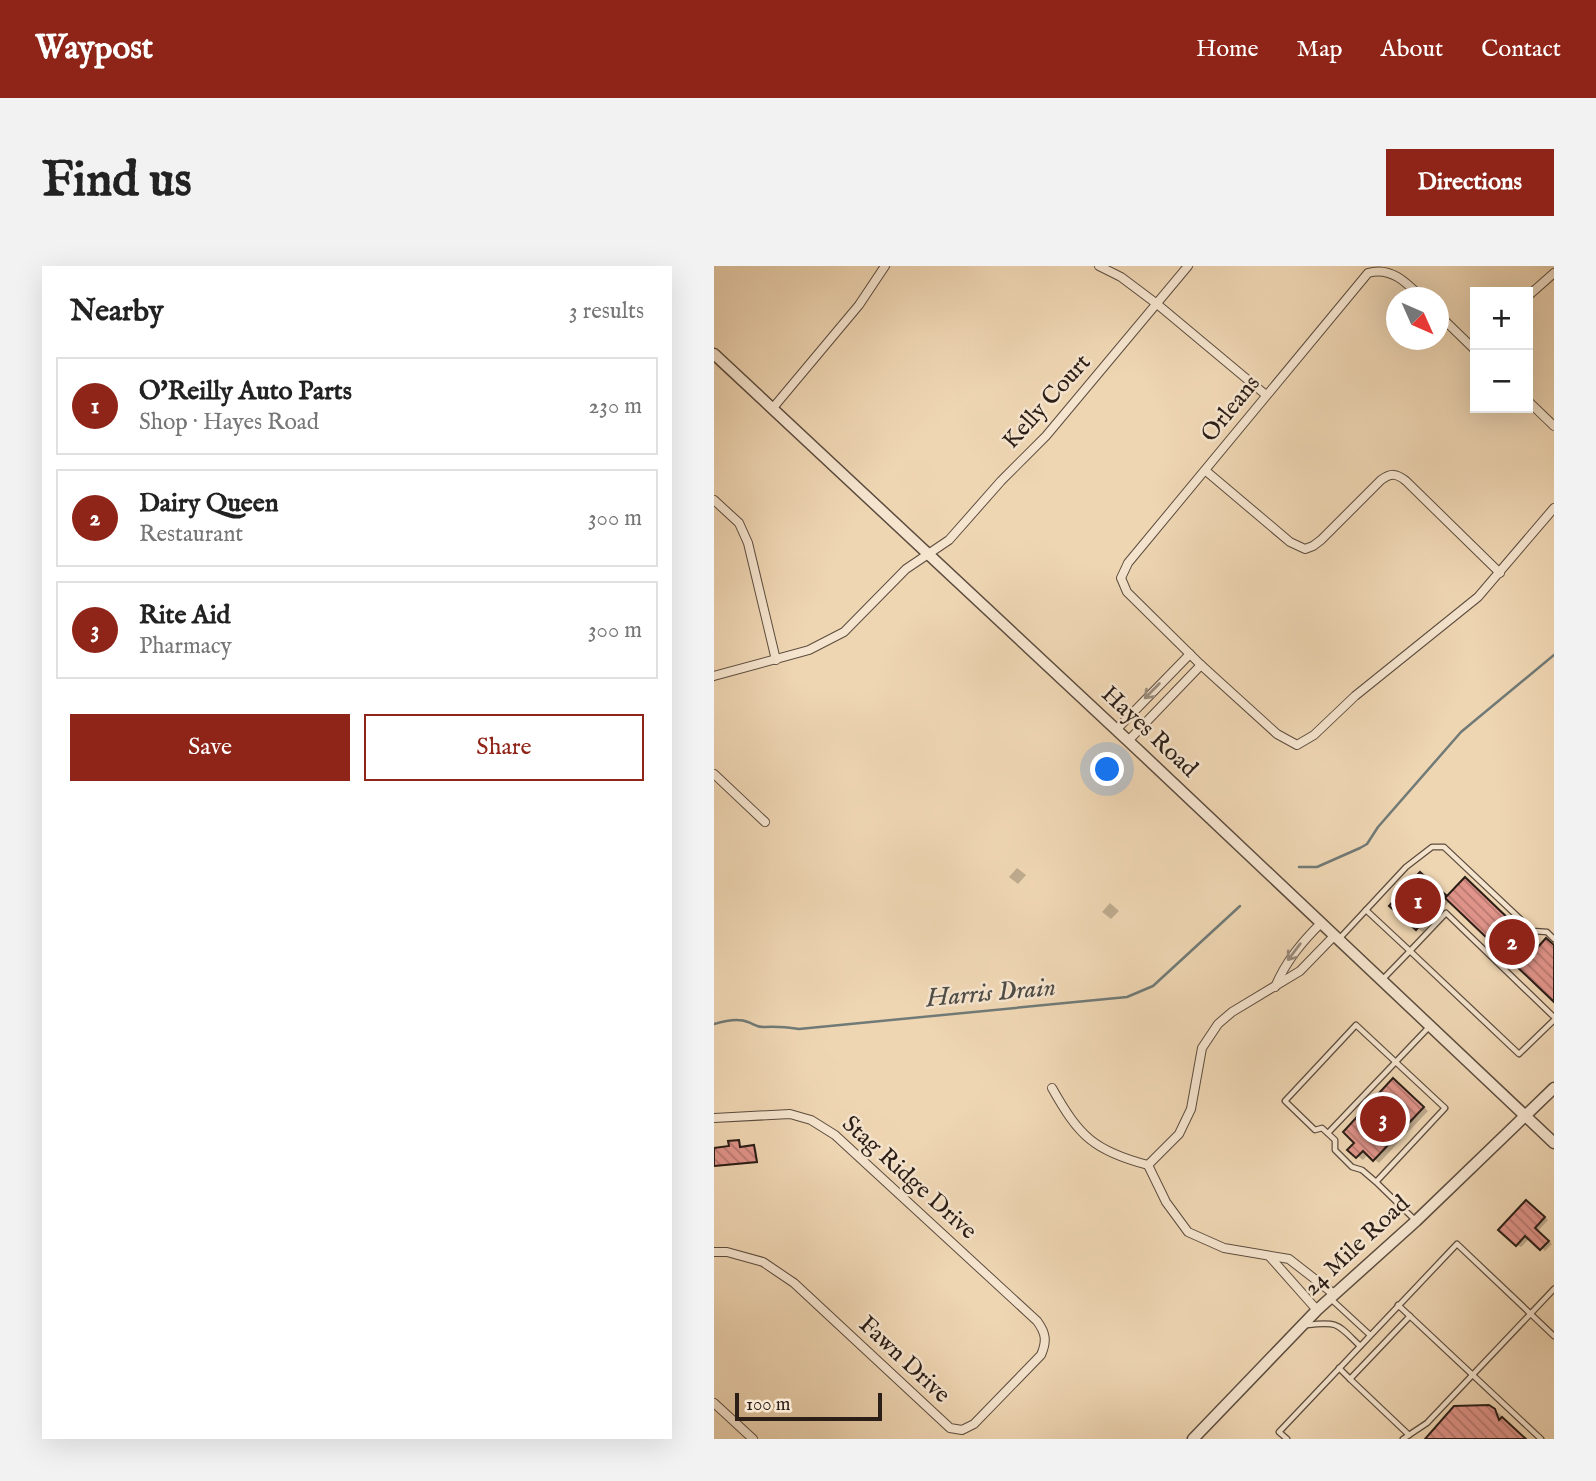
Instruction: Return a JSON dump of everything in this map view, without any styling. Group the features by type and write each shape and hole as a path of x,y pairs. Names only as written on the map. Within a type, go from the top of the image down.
{"street":[{"path":"772,409 859,305 885,266"},
{"path":"1099,266 1121,277 1157,303 1266,395"},
{"name":"Kelly Court","path":"714,676 809,650 839,636 906,569 949,540 993,489 1046,436 1188,266"},
{"path":"1380,267 1390,268 1410,287"},
{"name":"Orleans","path":"1190,654 1132,599 1121,582 1121,574 1361,280 1380,267"},
{"path":"1533,292 1554,273"},
{"path":"1449,325 1470,345"},
{"name":"Hayes Road","path":"714,354 1554,1143"},
{"path":"1533,406 1551,423"},
{"path":"1206,471 1290,542 1305,549 1313,547 1321,540 1381,480 1396,474 1500,573"},
{"path":"714,500 739,523 748,543 776,660"},
{"path":"1116,730 1190,654 1277,734 1297,745 1314,735 1355,696 1461,612 1500,573 1554,508"},
{"path":"1128,741 1201,665"},
{"path":"714,774 765,822"},
{"path":"1275,987 1290,958 1321,923"},
{"path":"1149,1165 1179,1134 1191,1109 1202,1048 1218,1024 1232,1012 1300,971 1337,937"},
{"path":"1052,1088 1070,1119 1093,1143 1119,1157 1149,1165"},
{"name":"24 Mile Road","path":"1193,1439 1317,1310 1416,1221 1554,1088"},
{"name":"Stag Ridge Drive","path":"714,1118 790,1114 811,1120 835,1135 1037,1321 1044,1330 1045,1337"},
{"path":"1149,1165 1166,1202 1188,1232 1224,1248 1289,1259 1332,1296"},
{"name":"Fawn Drive","path":"714,1252 727,1252 763,1262 794,1283 950,1429 962,1430 974,1424 1041,1355 1045,1337"},
{"path":"1270,1257 1317,1310"},
{"path":"714,1403 753,1439"}],"lane":[{"path":"1337,937 1406,867 1432,847 1444,847 1533,931 1547,932 1554,939"},
{"path":"1366,910 1410,951 1518,1054 1554,1018 1446,913 1410,951 1381,981"},
{"path":"1376,1182 1445,1108 1356,1026 1285,1101 1315,1130 1322,1128 1328,1133 1335,1140 1335,1150 1352,1167 1362,1170 1376,1182 1416,1221"},
{"path":"1328,1133 1430,1026"},
{"path":"1287,1439 1279,1432 1457,1244 1554,1336"},
{"path":"1403,1439 1427,1423 1554,1289"},
{"path":"1332,1296 1370,1335"},
{"path":"1398,1305 1541,1439"},
{"path":"1350,1379 1410,1316"},
{"path":"1302,1325 1330,1322 1360,1346"},
{"path":"1339,1368 1409,1435"}],"building":[{"path":"1420,872 1446,895 1416,930 1389,906"},
{"path":"1465,877 1538,947 1546,938 1554,945 1554,1002 1445,898"},
{"path":"1393,1078 1424,1107 1373,1161 1363,1151 1356,1158 1347,1150 1354,1143 1343,1132"},
{"path":"739,1140 740,1147 754,1145 757,1162 714,1166 714,1148 729,1146 728,1141"},
{"path":"1526,1200 1545,1217 1535,1228 1549,1241 1540,1250 1525,1236 1516,1246 1498,1230"},
{"path":"1489,1405 1495,1409 1499,1420 1502,1417 1526,1439 1425,1439 1454,1406"}],"waterway":[{"name":"Harris Drain","path":"1299,867 1317,867 1367,844 1378,827 1461,732 1554,655"},
{"name":"Harris Drain","path":"714,1024 740,1020 760,1027 799,1029 1127,997 1153,986 1240,906"}],"place":[{"name":"O'Reilly Auto Parts","path":"1418,901"},
{"name":"Dairy Queen","path":"1512,942"},
{"name":"Rite Aid","path":"1383,1119"}]}
